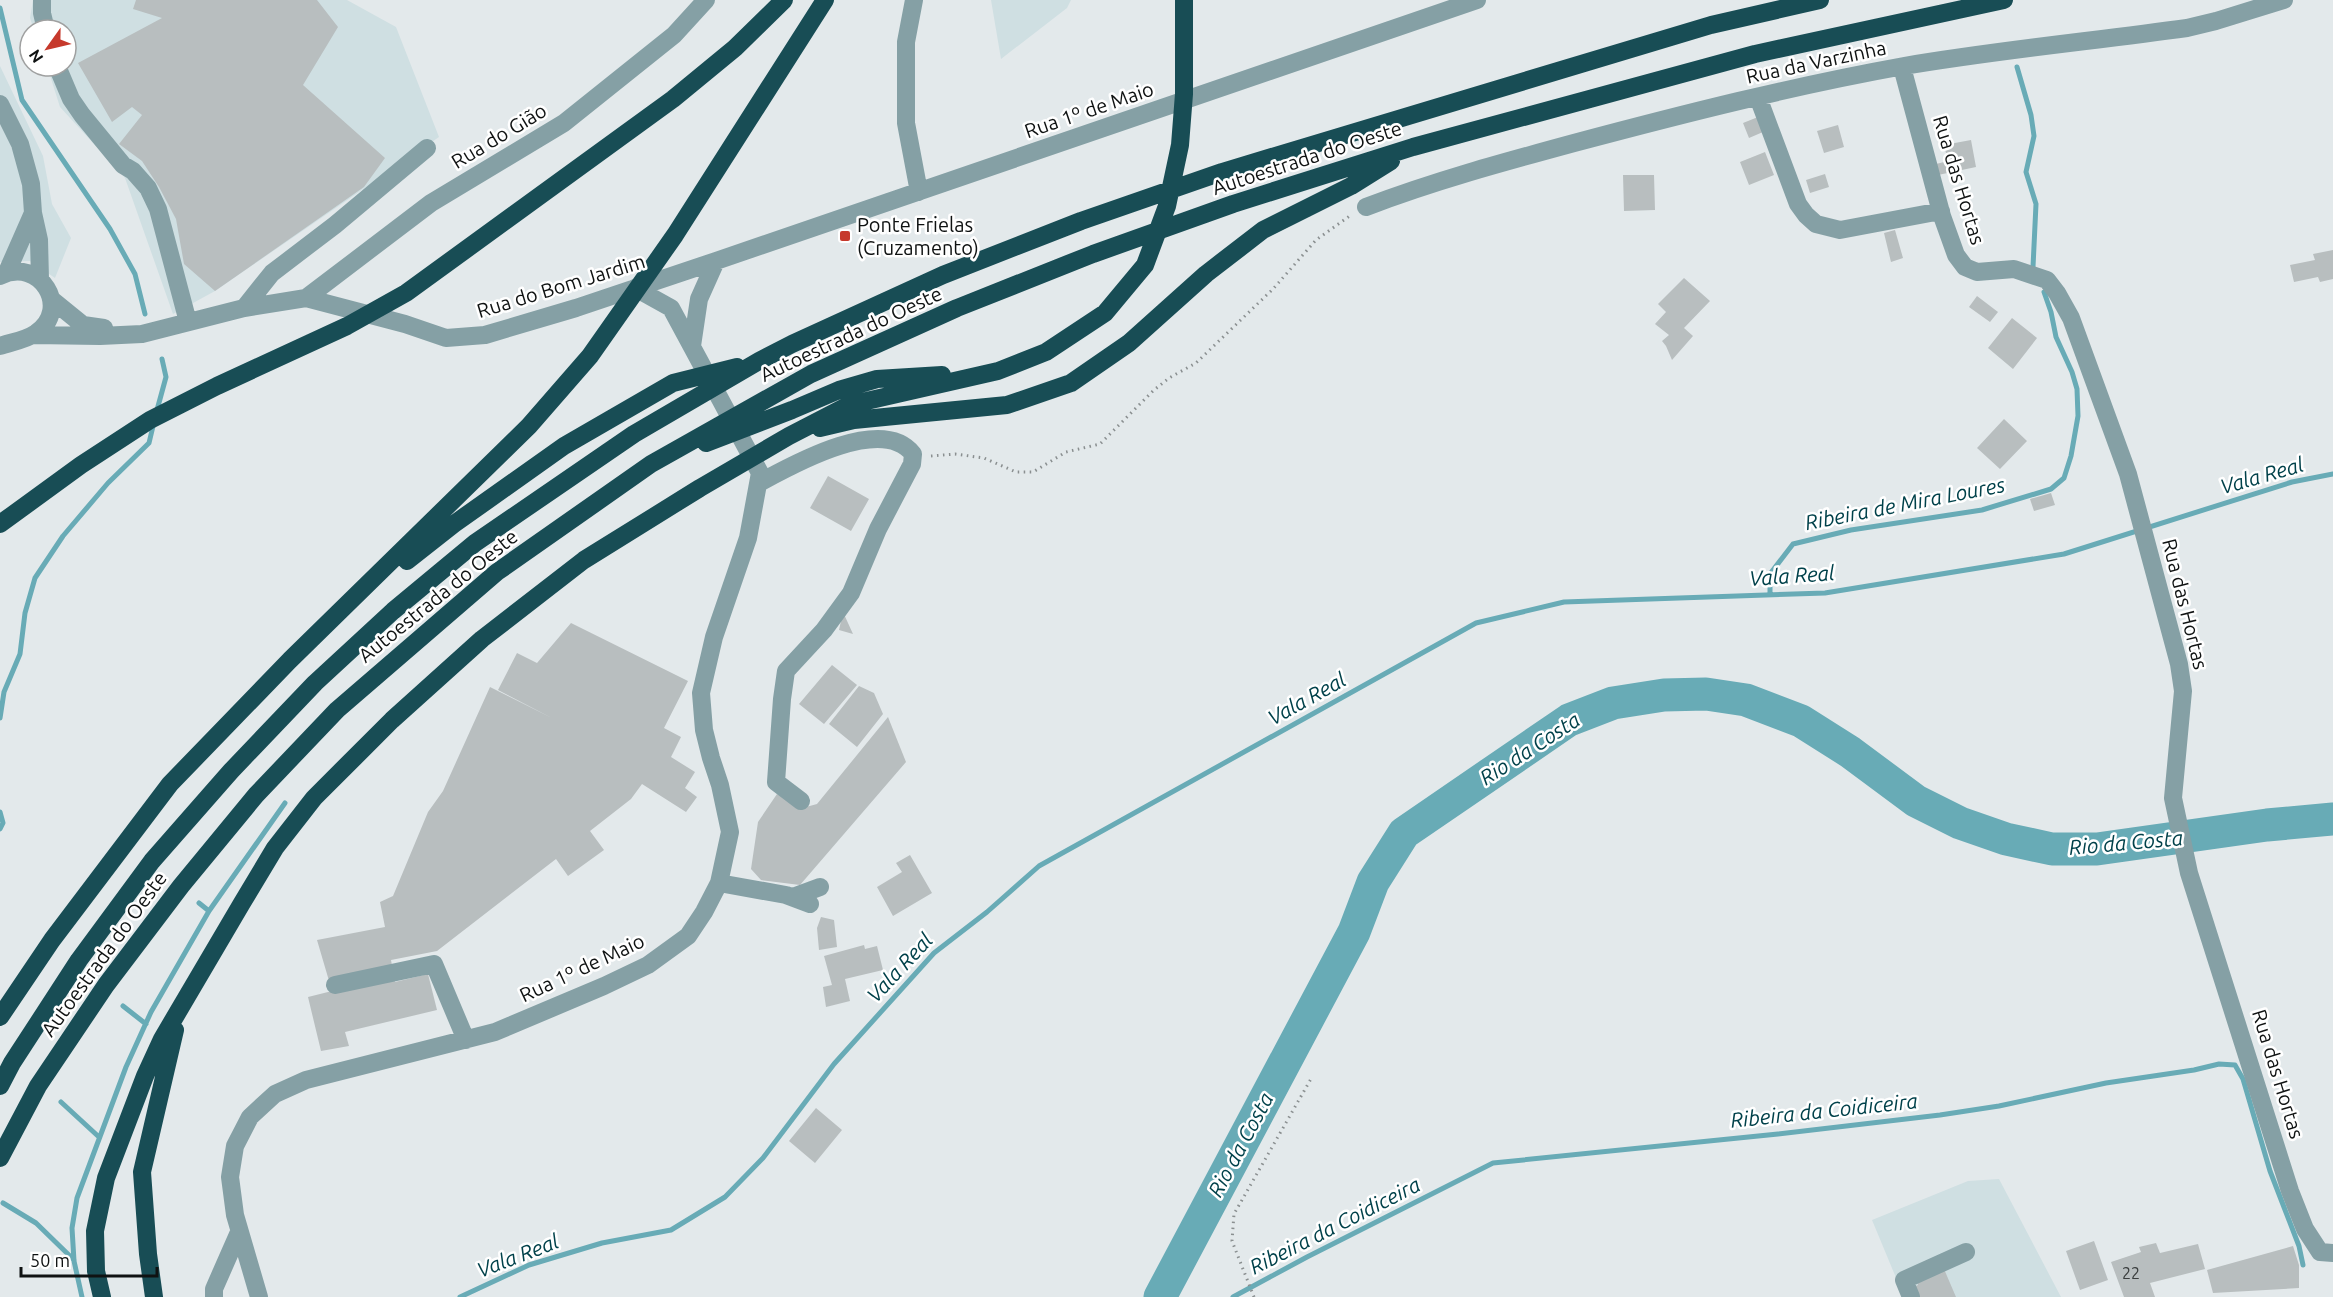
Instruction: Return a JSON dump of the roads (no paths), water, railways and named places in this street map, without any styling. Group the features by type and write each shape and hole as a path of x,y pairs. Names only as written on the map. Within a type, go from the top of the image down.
{"highway":[{"path":"0,524 81,465 150,420 217,386 347,326 406,293 673,99 735,48 784,0"},
{"path":"0,1017 52,940 170,784 290,660 529,426 590,356 675,235 825,0"},
{"name":"Autoestrada do Oeste","path":"0,1086 80,960 152,861 231,771 315,683 393,610 475,543 634,434 759,361 943,275 1081,220 1222,172 1711,25 1820,0"},
{"name":"Autoestrada do Oeste","path":"0,1158 38,1086 106,985 181,886 256,795 337,710 452,610 497,573 651,464 812,374 957,308 1093,254 1233,204 1413,147 1755,54 2004,0"},
{"path":"102,1297 96,1271 96,1231 106,1179 145,1076 162,1039 270,857 314,798 392,720 483,639 584,560 700,488 789,436 849,405 998,371 1046,352 1105,313 1144,265 1167,206 1180,145 1184,93 1184,6"},
{"path":"789,436 854,420 1007,405 1071,383 1129,343 1206,274 1263,230 1352,186 1413,147"},
{"path":"323,629 454,524 564,446 673,383 759,361"},
{"path":"651,464 792,411 840,390 877,379 998,371"},
{"path":"154,1297 148,1254 142,1172 178,1014"}],"street":[{"path":"42,0 43,18"},
{"name":"Rua do Gião","path":"306,298 431,203 564,123 674,35 706,0"},
{"path":"914,0 906,42 906,123 919,192"},
{"name":"Rua 1º de Maio","path":"678,274 1477,0"},
{"name":"Rua da Varzinha","path":"1366,207 1402,193 1504,162 1758,97 1902,67 1997,52 2187,28 2284,0"},
{"name":"Rua das Hortas","path":"1902,67 1941,211 1956,255 1965,267 1977,272 2014,269 2047,280 2071,318 2121,451 2179,664 2182,691 2173,798 2190,873 2290,1191 2313,1244 2320,1252 2333,1252"},
{"path":"62,78 71,99 82,115 123,165 133,171 148,188 158,209 188,322"},
{"path":"1758,97 1798,204 1816,224 1840,230 1941,211"},
{"path":"0,104 20,144 31,184 33,213 39,240 40,279"},
{"path":"244,308 272,273 335,225 427,148"},
{"path":"4,274 33,213"},
{"path":"692,346 699,299 716,261"},
{"path":"0,346 28,337 48,320 51,309 51,299 47,288 40,279 30,273 19,271 4,274"},
{"path":"678,274 699,299"},
{"path":"635,288 670,308 678,274"},
{"name":"Rua do Bom Jardim","path":"28,337 142,334 244,308 306,298 405,324 446,338 485,335 678,274"},
{"name":"Rua do Bom Jardim","path":"51,299 83,325 142,334"},
{"name":"Rua 1º de Maio","path":"259,1297 239,1232 230,1177 235,1146 250,1117 275,1094 306,1080 495,1032 648,965 688,936 719,883 730,832 720,785 704,730 701,693 714,637 748,538 760,473 670,308"},
{"path":"0,334 12,338 28,337"},
{"path":"759,483 792,465 834,447 864,440 889,439 907,446 913,454 912,464 878,529 851,593 824,630 786,671 776,782 801,801"},
{"path":"719,883 801,901 820,887"},
{"path":"335,985 434,964 466,1040"},
{"path":"214,1297 213,1289 239,1232"},
{"path":"1911,1297 1904,1280 1966,1252"}],"waterway":[{"path":"0,8 22,100 110,229 135,274 145,314"},
{"name":"Ribeira de Mira Loures","path":"2017,67 2031,115 2034,136 2026,172 2036,204 2033,267"},
{"name":"Ribeira de Mira Loures","path":"1770,595 1770,574 1793,544 1851,530 1982,510 2051,489 2064,478 2071,456 2078,416 2077,389 2056,337 2044,292"},
{"path":"157,410 166,377 162,359"},
{"path":"0,718 4,692 20,654 25,613 35,578 63,536 108,483 149,443 154,422"},
{"name":"Vala Real","path":"460,1297 529,1265 602,1243 671,1230 725,1197 763,1158 834,1064 934,953 987,912 1039,866 1476,623 1564,602 1825,593 2064,554 2292,482 2333,474"},
{"name":"Rio da Costa","path":"1160,1297 1354,932 1373,882 1404,833 1569,720 1613,703 1664,695 1706,694 1746,700 1801,721 1850,752 1916,801 1960,823 2006,839 2052,849 2097,849 2267,825 2333,819"},
{"path":"82,1297 74,1261 72,1228 77,1198 126,1067 151,1012 209,911 285,803"},
{"path":"0,812 3,823 0,829"},
{"path":"199,903 209,911"},
{"path":"123,1006 146,1024"},
{"name":"Ribeira da Coidiceira","path":"1233,1297 1493,1163 1940,1115 2219,1064 2235,1065 2243,1079 2270,1171 2299,1246 2303,1265"},
{"path":"61,1102 99,1137"},
{"path":"3,1203 36,1223 74,1260"}],"place":[{"name":"Ponte Frielas (Cruzamento)","path":"845,236"}]}
